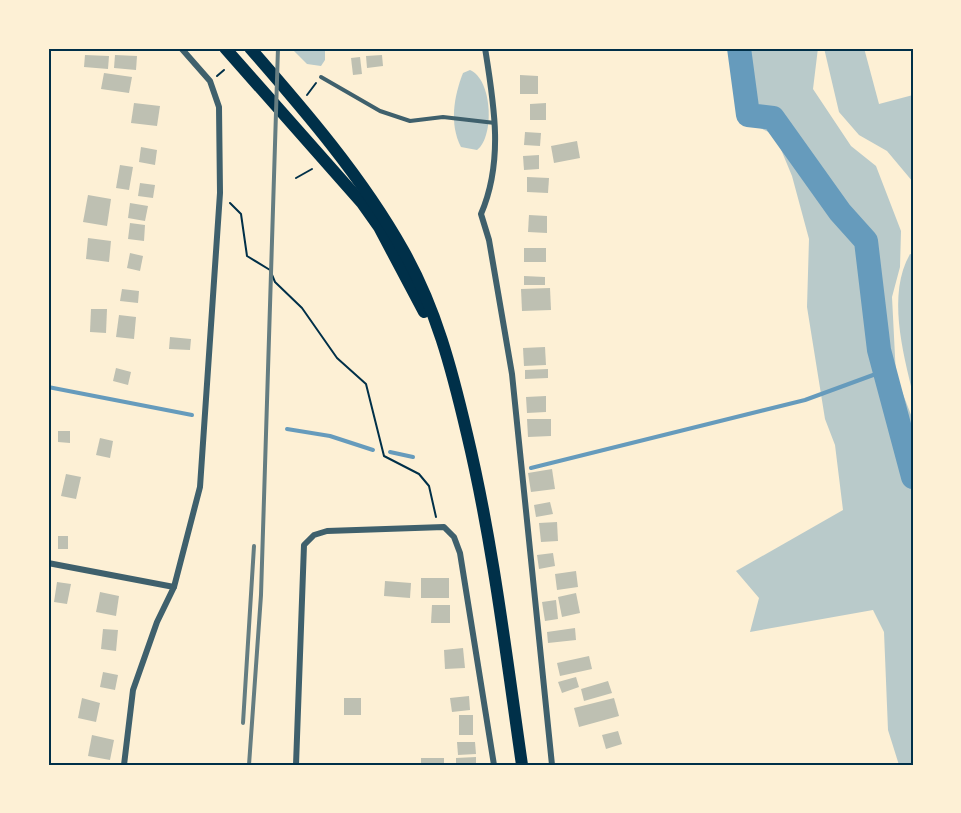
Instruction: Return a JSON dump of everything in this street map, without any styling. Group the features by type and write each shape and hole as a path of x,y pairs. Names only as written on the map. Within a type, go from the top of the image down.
{"main road":[{"path":"250,48 302,101 375,205 404,251 447,349 485,509 522,765"},
{"path":"227,51 362,203 394,255 426,315 463,414"}],"street":[{"path":"124,765 133,690 157,622 174,587 200,487 220,193 219,107 217,95 210,81 181,48"},
{"path":"486,48 496,123 491,190 481,214 489,240 512,374 552,765"},
{"path":"296,765 304,545 314,536 327,531 444,527 454,537 460,553 494,765"},
{"path":"48,563 174,587"}],"lane":[{"path":"321,76 380,111 410,121 443,117 496,123"}],"path":[{"path":"302,101 321,76"},
{"path":"296,178 312,169"},
{"path":"220,193 241,214 247,256 270,270 275,282 302,308 337,358 366,384 384,456 419,474 429,486 434,514 444,527"}],"shaded area":[{"path":"291,48 325,48 325,60 321,66 307,64"},
{"path":"731,48 818,48 813,89 851,146 876,166 901,231 900,267 892,297 896,376 913,420 913,765 899,765 888,730 884,632 873,610 750,632 759,598 736,571 843,510 835,445 825,419 807,307 809,239 792,176 775,135 741,119"},
{"path":"824,48 864,48 879,104 913,95 913,182 887,151 859,135 839,112"},
{"path":"470,70 483,84 487,96 487,133 477,150 461,147 454,120 455,100 460,82 463,73"},
{"path":"910,254 913,255 913,394 905,360 898,305 903,270"}],"building":[{"path":"85,55 109,56 108,69 84,67"},
{"path":"115,55 137,56 136,70 114,68"},
{"path":"382,55 383,66 367,68 366,56"},
{"path":"360,57 362,74 353,75 351,58"},
{"path":"104,73 132,77 129,93 101,89"},
{"path":"520,75 538,76 538,94 520,94"},
{"path":"134,103 160,106 157,126 131,123"},
{"path":"546,103 546,120 530,120 530,104"},
{"path":"525,132 541,133 540,146 524,145"},
{"path":"577,141 580,158 554,163 551,146"},
{"path":"141,147 157,150 155,165 139,162"},
{"path":"539,155 539,169 524,170 523,156"},
{"path":"120,165 133,167 129,190 116,188"},
{"path":"527,177 549,178 548,193 527,192"},
{"path":"140,183 155,185 153,198 138,196"},
{"path":"88,195 111,199 107,226 83,222"},
{"path":"130,203 148,206 145,221 128,218"},
{"path":"529,215 547,216 547,233 528,232"},
{"path":"130,223 145,225 144,241 128,239"},
{"path":"88,238 111,241 109,262 86,259"},
{"path":"524,248 546,248 546,262 524,262"},
{"path":"130,253 143,256 140,271 127,268"},
{"path":"524,276 545,277 545,285 524,285"},
{"path":"550,288 551,310 522,311 521,289"},
{"path":"122,289 139,291 138,303 120,301"},
{"path":"91,309 107,309 106,333 90,332"},
{"path":"119,315 136,317 134,339 116,337"},
{"path":"170,337 191,339 190,350 169,349"},
{"path":"545,347 546,365 524,366 523,348"},
{"path":"116,368 131,372 128,385 113,381"},
{"path":"548,369 548,378 525,379 525,370"},
{"path":"546,396 546,412 527,413 526,397"},
{"path":"527,419 551,419 551,436 528,437"},
{"path":"58,431 70,431 70,443 58,442"},
{"path":"100,438 113,441 110,458 96,455"},
{"path":"552,469 555,489 531,492 528,473"},
{"path":"66,474 81,477 76,499 61,496"},
{"path":"550,502 553,514 536,517 534,505"},
{"path":"557,522 558,541 541,542 539,523"},
{"path":"58,536 68,536 68,549 58,549"},
{"path":"553,553 555,566 539,569 537,555"},
{"path":"576,571 578,587 557,590 555,574"},
{"path":"421,578 449,578 449,598 421,598"},
{"path":"385,581 411,583 410,598 384,596"},
{"path":"57,582 71,584 67,604 54,602"},
{"path":"100,592 119,596 116,616 96,612"},
{"path":"576,593 580,613 562,617 558,597"},
{"path":"556,600 558,619 545,621 542,602"},
{"path":"432,605 450,605 450,623 431,623"},
{"path":"575,628 576,640 548,643 547,632"},
{"path":"103,629 118,630 116,651 101,649"},
{"path":"463,648 465,668 445,669 444,650"},
{"path":"589,656 592,669 560,676 557,663"},
{"path":"103,672 118,675 115,690 100,687"},
{"path":"576,677 579,687 562,693 558,682"},
{"path":"608,681 612,693 584,701 581,689"},
{"path":"469,696 470,710 452,712 450,698"},
{"path":"82,698 100,703 96,722 78,718"},
{"path":"344,698 361,698 361,715 344,715"},
{"path":"614,698 619,716 579,727 574,708"},
{"path":"459,715 473,715 473,735 459,735"},
{"path":"618,731 622,744 606,749 602,735"},
{"path":"92,735 114,740 110,760 88,756"},
{"path":"457,742 475,742 476,754 458,755"},
{"path":"476,757 476,765 456,765 456,758"},
{"path":"421,758 444,758 444,765 421,765"}],"waterway":[{"path":"739,48 748,115 773,118 840,212 866,241 879,350 913,477"},
{"path":"531,468 805,400 884,371"},
{"path":"48,387 192,415"},
{"path":"287,429 330,436 373,450"},
{"path":"390,452 413,457"}],"railway":[{"path":"249,765 261,595 278,48"},
{"path":"243,723 254,546"}]}
